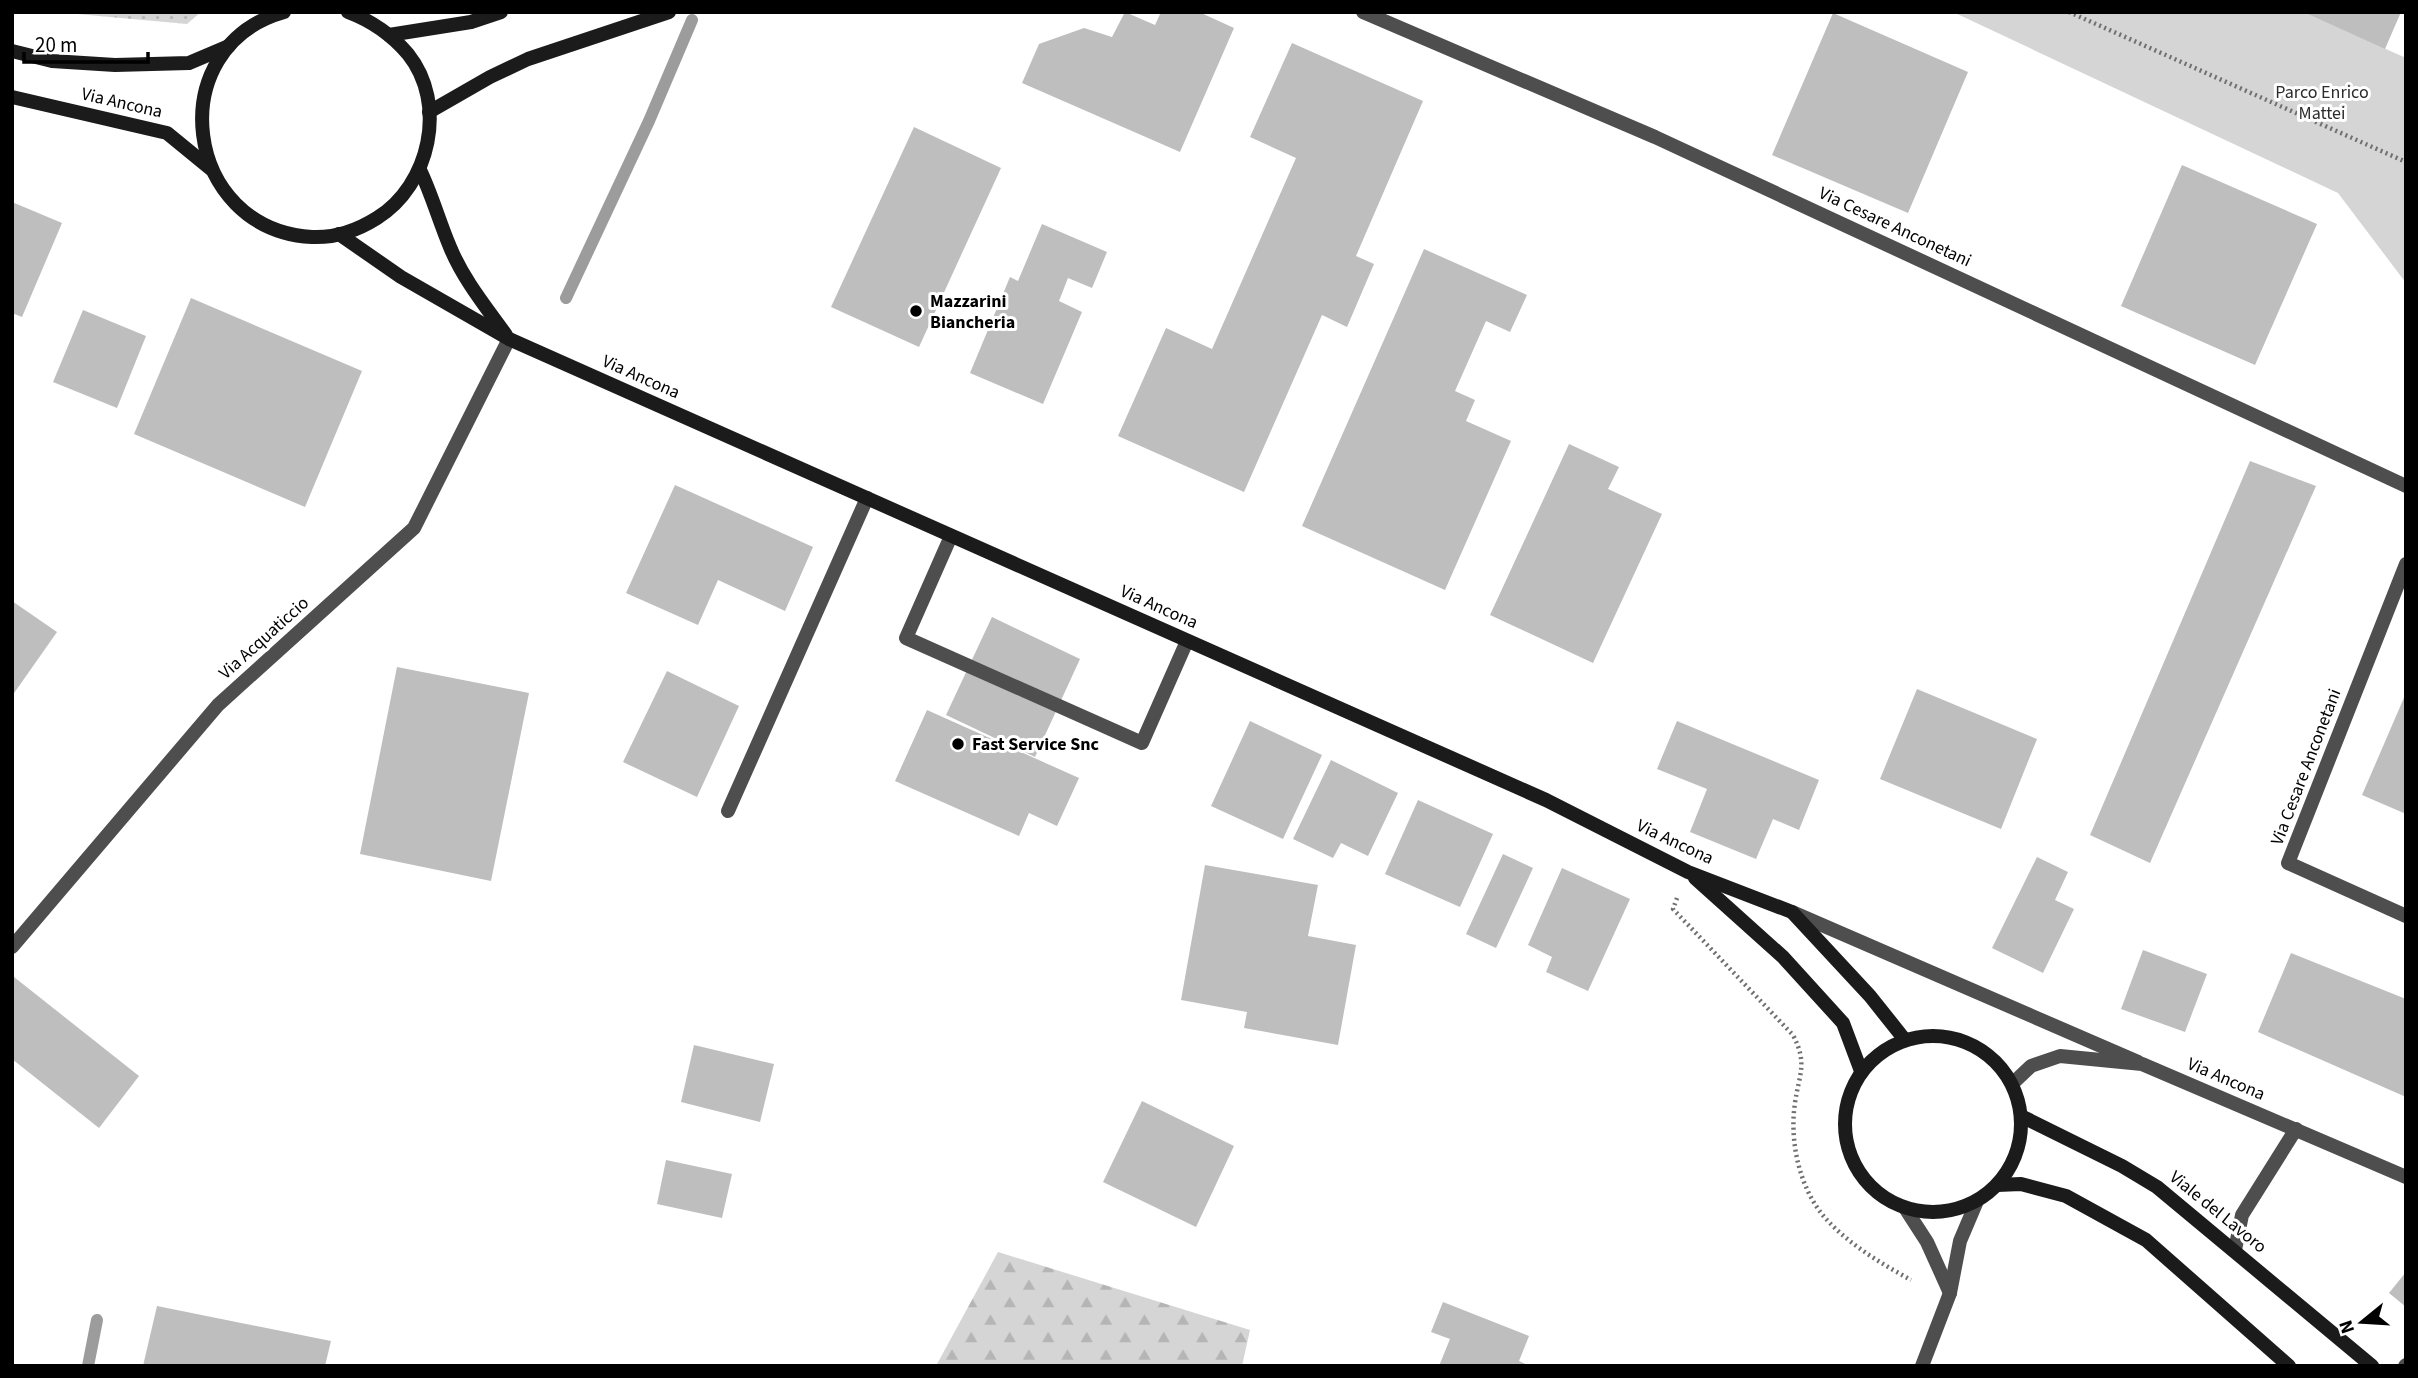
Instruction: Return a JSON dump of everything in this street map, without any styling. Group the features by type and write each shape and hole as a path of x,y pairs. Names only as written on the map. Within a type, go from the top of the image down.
{"main road":[{"path":"284,12 249,28 215,66 206,91 201,118 203,144 211,170 225,192 242,211 264,225 288,234 314,237 340,234 364,226 387,212 406,193 420,170 429,142 429,112 423,83 410,56 369,20 348,12"},
{"path":"389,35 471,22 501,12"},
{"path":"429,112 527,59 670,12"},
{"name":"Via Ancona","path":"12,51 52,61 115,65 189,63 231,45"},
{"name":"Via Ancona","path":"12,97 167,133 211,170"},
{"path":"420,170 432,195 450,247 466,279 509,339"},
{"name":"Via Ancona","path":"340,234 401,277 509,339 1546,800 1688,872 1792,912 1870,996 1905,1040"},
{"path":"1688,872 1783,957 1843,1023 1861,1071"},
{"path":"1930,1035 1955,1038 1978,1048 1997,1064 2012,1084 2021,1116 2019,1140 2012,1164 1997,1185 1977,1201 1954,1210 1929,1213 1905,1208 1880,1196 1861,1176 1848,1151 1844,1124 1849,1096 1861,1071 1881,1052 1905,1040 1930,1035"},
{"name":"Viale del Lavoro","path":"2021,1116 2122,1166 2157,1187 2372,1366"},
{"path":"1997,1185 2021,1184 2066,1196 2146,1240 2289,1366"}],"street":[{"name":"Via Cesare Anconetani","path":"1363,12 1656,137 2406,486"},
{"name":"Via Acquaticcio","path":"12,947 218,705 414,528 509,339"},
{"path":"728,811 867,498"},
{"path":"951,536 906,638 1142,743 1187,640"},
{"name":"Via Cesare Anconetani","path":"2406,564 2288,863 2406,916"},
{"name":"Via Ancona","path":"1792,912 2406,1177"},
{"name":"Via Ancona","path":"2012,1084 2031,1066 2060,1056 2142,1064"},
{"path":"2235,1250 2242,1215 2296,1129"},
{"path":"1922,1366 1950,1293 1960,1241 1977,1201"},
{"path":"1905,1208 1927,1242 1950,1293"}],"path":[{"path":"2069,12 2406,162"},
{"path":"1688,872 1673,909 1793,1035 1801,1051 1802,1073 1795,1103 1793,1134 1798,1161 1809,1191 1826,1219 1849,1240 1910,1280 1950,1293"}],"green space":[{"path":"55,12 201,12 187,24"},
{"name":"Parco Enrico Mattei","path":"1953,12 2303,12 2406,58 2406,283 2338,193"},
{"path":"998,1252 1250,1330 1242,1366 936,1366"}],"building":[{"path":"1125,12 1155,25 1161,12 1199,12 1234,28 1180,152 1022,83 1039,44 1084,28 1112,37"},
{"path":"2303,12 2401,12 2385,49"},
{"path":"1833,13 1968,72 1908,213 1772,155"},
{"path":"1292,43 1423,101 1356,256 1374,264 1347,327 1322,315 1244,492 1118,436 1166,328 1212,349 1296,158 1250,137"},
{"path":"914,127 1001,168 919,347 831,307"},
{"path":"2182,165 2317,224 2255,365 2121,306"},
{"path":"12,202 62,223 22,317 12,313"},
{"path":"1042,224 1107,252 1092,288 1068,278 1059,301 1082,312 1043,404 970,373 1010,277 1018,281"},
{"path":"1424,249 1527,295 1510,332 1486,321 1455,391 1475,400 1466,421 1511,441 1445,590 1302,526"},
{"path":"191,298 362,371 305,507 134,434"},
{"path":"83,310 146,336 117,408 53,382"},
{"path":"1569,444 1619,467 1608,489 1662,514 1593,663 1490,615"},
{"path":"2250,461 2316,486 2150,863 2090,835"},
{"path":"675,485 813,547 785,611 718,580 698,625 626,593"},
{"path":"12,601 57,632 12,696"},
{"path":"992,617 1080,659 1035,757 946,715"},
{"path":"397,667 529,693 491,881 360,854"},
{"path":"667,671 739,706 697,797 623,762"},
{"path":"1917,689 2037,739 2001,829 1880,779"},
{"path":"2406,693 2406,814 2362,795"},
{"name":"Fast Service Snc","path":"927,710 1079,778 1057,826 1029,813 1019,836 895,781"},
{"path":"1250,721 1322,755 1283,839 1211,806"},
{"path":"1677,721 1819,780 1799,830 1773,819 1756,859 1690,832 1707,789 1657,769"},
{"path":"1331,760 1398,793 1368,856 1341,843 1333,858 1293,839"},
{"path":"1418,800 1493,834 1460,907 1385,874"},
{"path":"1503,854 1533,868 1496,948 1466,934"},
{"path":"2037,857 2068,872 2055,900 2074,909 2043,973 1992,948"},
{"path":"1205,865 1318,885 1308,936 1356,945 1338,1045 1244,1028 1247,1012 1181,1000"},
{"path":"1562,868 1630,899 1588,991 1546,972 1552,957 1528,945"},
{"path":"2143,950 2207,974 2185,1032 2121,1009"},
{"path":"2291,953 2406,999 2406,1097 2258,1032"},
{"path":"14,977 139,1076 99,1128 12,1059"},
{"path":"694,1045 774,1064 760,1122 681,1102"},
{"path":"1142,1101 1234,1146 1196,1227 1103,1182"},
{"path":"666,1160 732,1174 722,1218 657,1204"},
{"path":"2406,1272 2406,1307 2389,1293"},
{"path":"1443,1302 1529,1336 1519,1361 1530,1366 1439,1366 1450,1339 1431,1332"},
{"path":"157,1306 331,1341 325,1366 143,1366"}],"waterway":[{"path":"566,298 649,121 692,20"},
{"path":"88,1366 97,1320"}],"place":[{"name":"Mazzarini Biancheria","path":"916,311"},
{"name":"Fast Service Snc","path":"958,744"}]}
